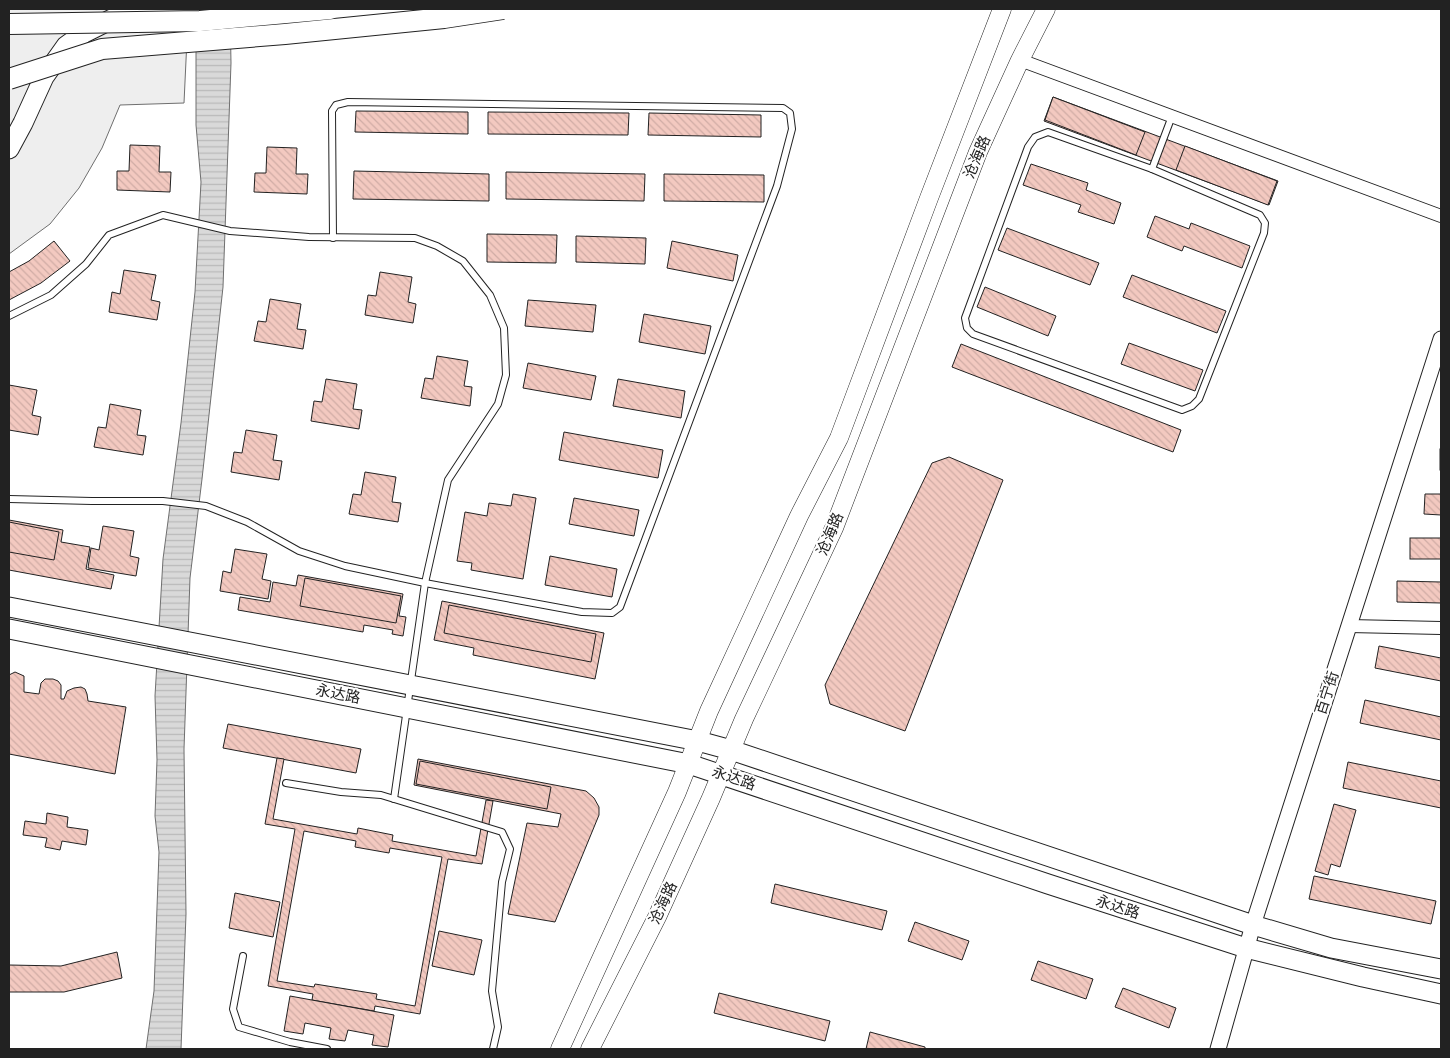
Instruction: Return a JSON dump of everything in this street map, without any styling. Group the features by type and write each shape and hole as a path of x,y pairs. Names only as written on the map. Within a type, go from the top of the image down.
{"highway":[{"path":"9,24 200,21 330,9"},
{"path":"9,79 102,48 385,24 503,9"}],"main road":[{"path":"9,149 44,76 66,46 84,33 112,19 156,10 215,9"},
{"name":"沧海路","path":"560,1049 689,764 709,711 799,516 839,438 925,207 1002,9"},
{"name":"沧海路","path":"590,1049 657,916 744,719 834,528 978,152 1020,60 1046,9"},
{"name":"永达路","path":"9,607 698,741 731,750 1253,925 1331,948 1441,969"},
{"name":"永达路","path":"9,629 689,764 1246,948 1441,994"}],"street":[{"path":"1020,60 1441,216"},
{"name":"百宁街","path":"1218,1049 1253,925 1441,339"},
{"path":"1349,626 1441,628"}],"lane":[{"path":"9,499 163,500 206,506 247,522 299,551 345,566 582,612 612,613 620,607 777,186 792,129 790,113 783,108 348,102 336,105 332,111 333,238"},
{"path":"1152,169 1172,116"},
{"path":"1048,132 1152,169 1260,215 1265,223 1264,233 1199,399 1192,406 1182,410 972,334 967,328 965,318 1028,148 1036,137 1048,132"},
{"path":"9,316 51,295 86,264 109,235 163,215 230,231 309,238 415,238 437,246 463,261 490,295 504,328 506,375 498,404 448,480 425,583 394,798"},
{"path":"286,783 341,792 381,795 502,832 510,849 502,882 492,991 498,1027 492,1049"},
{"path":"243,956 233,1009 239,1027 290,1042 327,1049"}],"shaded area":[{"path":"9,9 185,9 187,39 184,103 120,105 102,148 79,188 50,224 9,254"},
{"path":"196,9 230,9 231,63 223,287 190,578 184,749 186,914 181,1049 146,1049 154,991 159,852 155,816 157,760 155,696 163,559 181,423 195,292 201,182 196,125"}],"building":[{"path":"1053,97 1278,181 1269,205 1044,121"},
{"path":"1053,97 1145,132 1136,155 1045,120"},
{"path":"356,111 468,112 468,134 355,132"},
{"path":"488,112 629,113 628,135 488,134"},
{"path":"649,113 761,115 761,137 648,135"},
{"path":"130,145 160,146 159,172 171,172 170,192 117,190 117,171 129,171"},
{"path":"1185,146 1277,181 1268,205 1176,170"},
{"path":"267,147 297,148 296,174 308,174 307,194 254,192 255,173 266,173"},
{"path":"1031,164 1088,183 1086,190 1121,203 1114,224 1078,212 1081,205 1023,185"},
{"path":"354,171 489,174 489,201 353,199"},
{"path":"506,172 645,174 644,201 506,199"},
{"path":"664,174 764,175 764,202 664,201"},
{"path":"1155,216 1189,229 1191,223 1250,246 1242,268 1184,246 1182,251 1147,237"},
{"path":"1007,228 1099,263 1090,285 998,250"},
{"path":"487,234 557,235 556,263 487,262"},
{"path":"576,236 646,238 645,264 576,262"},
{"path":"54,241 70,261 41,283 9,300 9,272 29,261"},
{"path":"672,241 738,255 733,281 667,268"},
{"path":"124,270 156,275 151,300 160,302 157,320 109,312 112,292 120,294"},
{"path":"380,272 412,277 408,302 416,304 413,323 365,315 368,295 376,296"},
{"path":"1132,275 1226,311 1217,333 1123,297"},
{"path":"985,287 1056,316 1048,336 977,307"},
{"path":"270,299 301,304 297,329 306,330 303,349 254,341 258,321 266,322"},
{"path":"528,300 596,305 593,332 525,326"},
{"path":"644,314 711,326 705,354 639,342"},
{"path":"1129,343 1203,370 1195,391 1121,364"},
{"path":"961,344 1181,430 1173,452 952,367"},
{"path":"437,356 468,361 464,386 472,387 470,406 421,398 425,378 433,379"},
{"path":"528,363 596,376 591,400 523,388"},
{"path":"326,379 357,384 353,409 362,410 359,429 311,421 314,401 322,402"},
{"path":"618,379 685,391 681,418 613,406"},
{"path":"9,385 37,390 32,415 41,417 38,435 9,430"},
{"path":"110,404 141,410 137,435 146,436 143,455 94,447 98,427 106,428"},
{"path":"246,430 277,435 273,460 282,461 279,480 231,472 234,452 242,453"},
{"path":"564,432 663,450 658,478 559,460"},
{"path":"1441,449 1441,470 1440,470"},
{"path":"949,457 1003,480 905,731 830,704 825,685 932,463"},
{"path":"365,472 396,477 392,502 401,503 398,522 349,514 353,494 361,495"},
{"path":"513,494 536,498 523,579 471,570 472,563 457,561 465,512 487,516 489,503 511,506"},
{"path":"1425,494 1441,494 1441,515 1424,514"},
{"path":"574,498 639,510 634,536 569,524"},
{"path":"9,520 63,530 61,542 90,547 86,569 114,575 111,589 9,570"},
{"path":"9,522 59,532 54,560 9,552"},
{"path":"103,526 134,531 130,556 139,558 136,576 88,568 91,548 99,550"},
{"path":"1410,538 1441,538 1441,559 1410,559"},
{"path":"235,549 267,554 262,579 271,581 268,599 220,591 223,571 231,573"},
{"path":"550,556 617,569 612,597 545,585"},
{"path":"298,575 403,594 399,616 406,617 403,636 392,634 393,630 364,625 363,632 238,610 240,597 270,602 273,582 296,586"},
{"path":"305,578 401,596 396,623 300,606"},
{"path":"1397,581 1441,582 1441,603 1397,602"},
{"path":"442,601 604,633 595,679 473,655 474,648 434,640"},
{"path":"449,605 596,634 591,662 444,633"},
{"path":"1379,646 1441,658 1441,681 1375,668"},
{"path":"15,672 24,676 24,692 39,694 41,683 45,679 53,679 61,685 61,699 64,699 67,691 81,687 85,689 88,701 126,707 115,774 9,754 9,675"},
{"path":"1365,700 1441,717 1441,740 1360,723"},
{"path":"228,724 361,749 356,773 223,748"},
{"path":"277,758 284,759 273,819 357,834 358,828 393,835 392,841 476,856 486,800 493,801 482,864 448,859 420,1014 375,1006 374,1011 312,1000 313,994 268,986 295,829 265,824","holes":["304,831 356,841 355,847 389,853 390,848 442,857 415,1006 376,999 377,994 315,984 314,987 277,981"]},
{"path":"418,759 586,791 594,798 599,807 599,815 555,922 508,914 527,823 558,827 561,814 414,785"},
{"path":"420,761 551,787 547,809 416,784"},
{"path":"1348,762 1441,781 1441,808 1343,788"},
{"path":"1334,804 1356,810 1340,867 1331,864 1328,875 1315,871"},
{"path":"47,813 68,817 67,827 88,830 86,845 62,841 60,850 45,847 47,838 23,835 25,821 46,824"},
{"path":"1314,876 1436,901 1431,924 1309,899"},
{"path":"775,884 887,911 882,930 771,903"},
{"path":"235,893 280,902 273,937 229,928"},
{"path":"915,922 969,941 962,960 908,941"},
{"path":"439,931 482,940 474,975 432,966"},
{"path":"117,952 122,978 64,992 9,992 9,965 61,966"},
{"path":"1038,961 1093,979 1086,999 1031,980"},
{"path":"1123,988 1176,1008 1169,1028 1115,1007"},
{"path":"719,993 830,1021 825,1041 714,1013"},
{"path":"290,996 394,1015 388,1047 372,1045 374,1035 348,1030 345,1041 329,1039 331,1028 305,1023 303,1034 284,1031"},
{"path":"870,1032 925,1047 925,1049 866,1049"}]}
